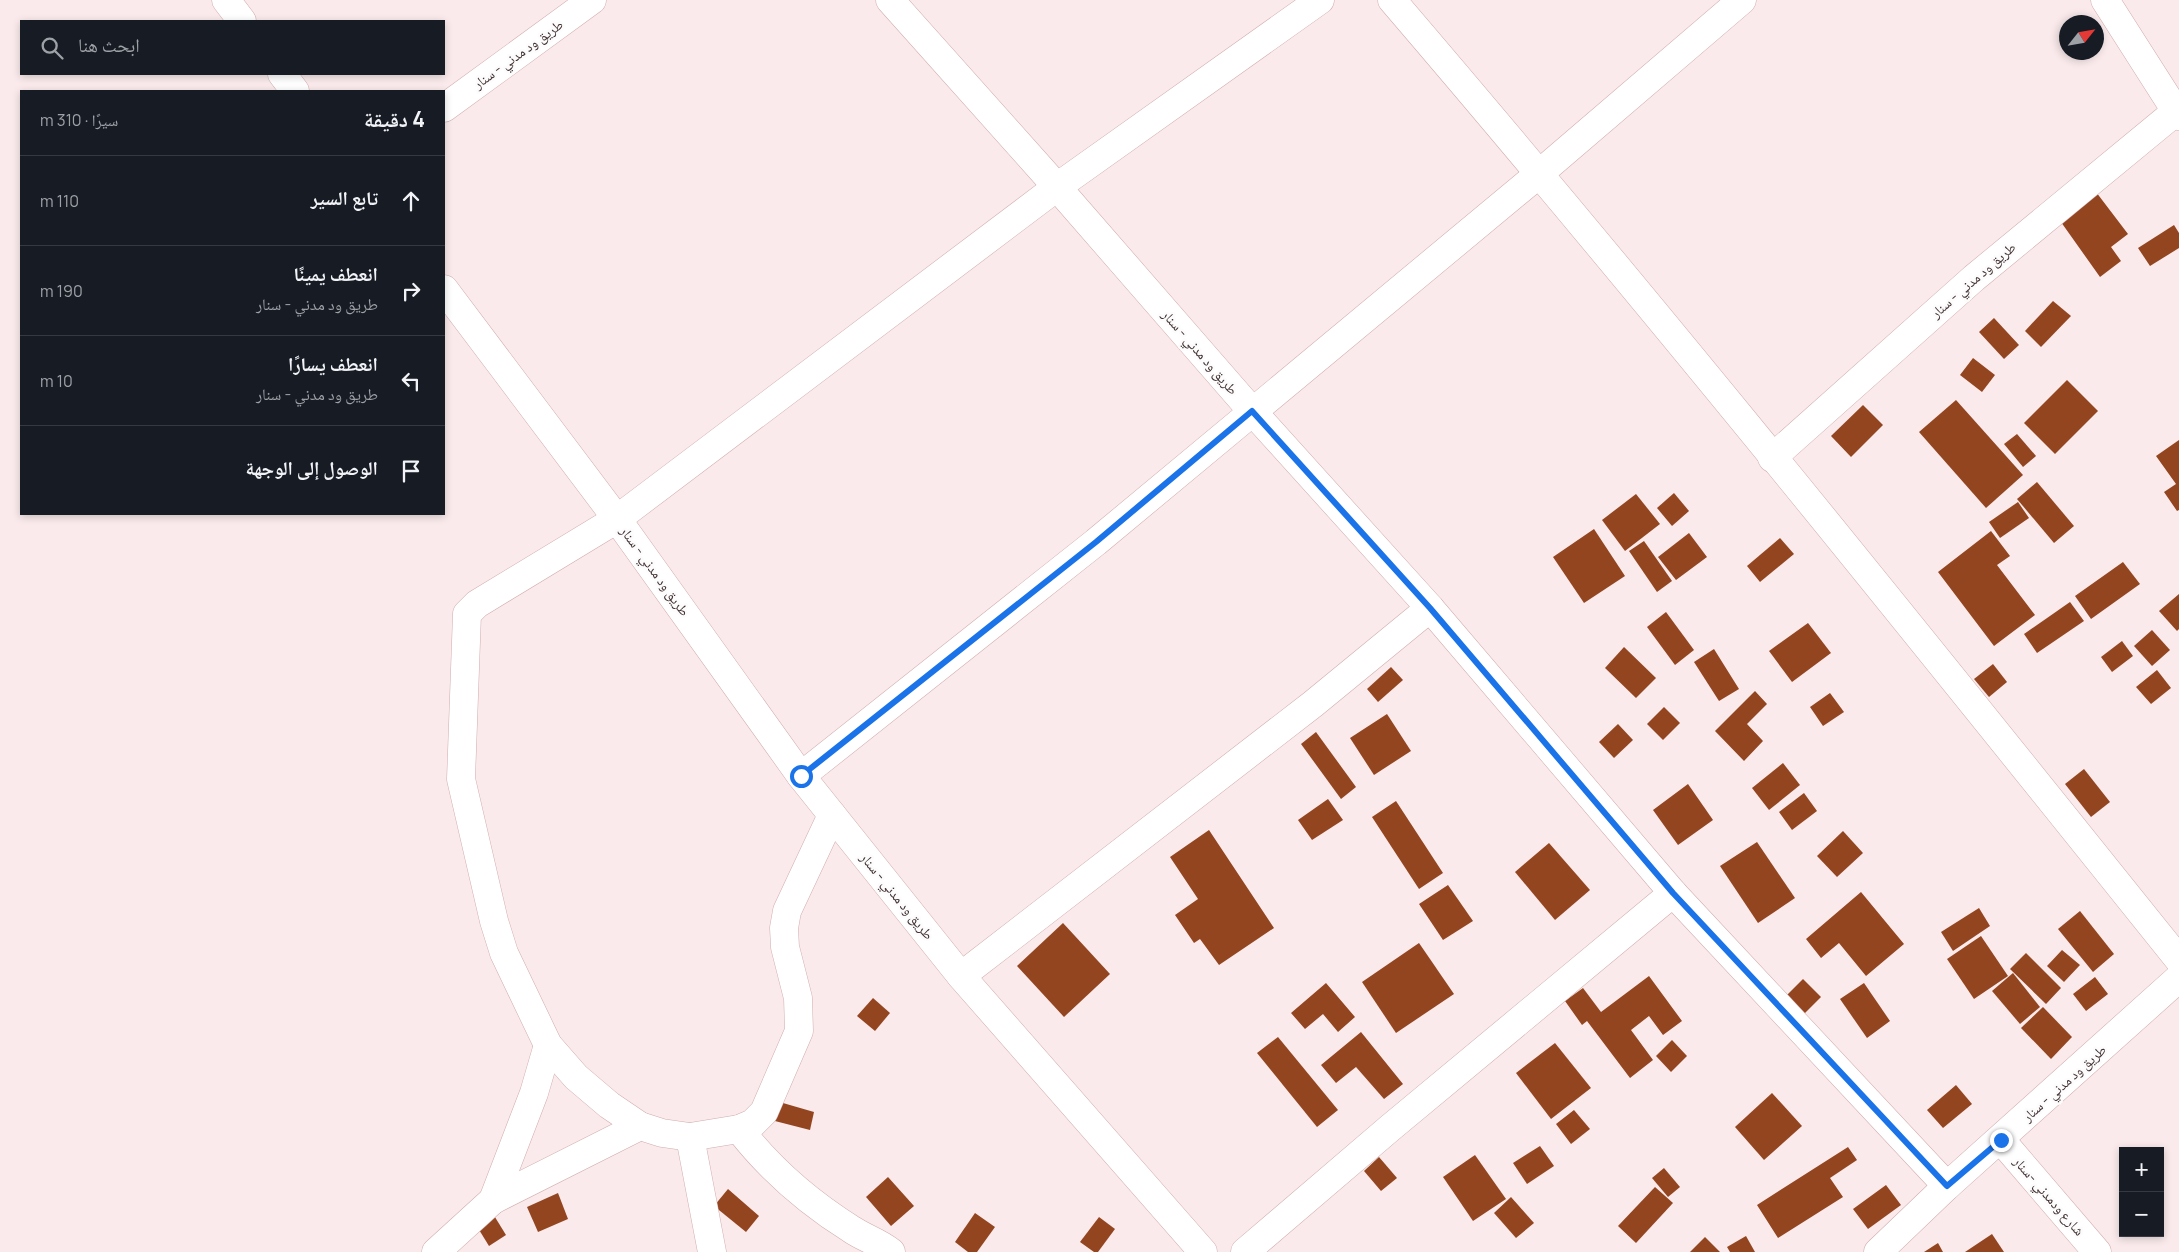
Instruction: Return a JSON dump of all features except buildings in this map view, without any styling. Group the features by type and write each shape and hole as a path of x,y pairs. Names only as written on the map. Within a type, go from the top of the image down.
{"street":[{"path":"226,0 241,20"},
{"name":"طريق ود مدني - سنار","path":"445,107 592,0"},
{"name":"طريق ود مدني - سنار","path":"890,0 1057,187 1252,411 1430,608 1673,893 1947,1186"},
{"name":"طريق ود مدني - سنار","path":"617,519 1057,187 1320,0"},
{"path":"1392,0 1540,173 2179,960"},
{"path":"801,776 1096,542 1540,173 1742,0"},
{"path":"2105,0 2178,113"},
{"path":"283,75 294,90"},
{"name":"طريق ود مدني - سنار","path":"1772,458 1974,278 2178,113"},
{"name":"طريق ود مدني - سنار","path":"445,290 617,519 801,776 961,976 1203,1252"},
{"path":"617,519 477,604 467,614 461,779 494,921 504,953 548,1045 576,1077 609,1105 640,1126 662,1134 690,1137 739,1128 753,1123 764,1112 799,1031 798,998 785,947 784,928 787,911 832,815"},
{"path":"961,976 1313,704 1430,608"},
{"path":"1244,1252 1673,893"},
{"name":"طريق ود مدني - سنار","path":"1878,1252 1947,1186 2001,1140 2179,978"},
{"path":"492,1200 534,1093 548,1045"},
{"path":"436,1252 492,1200 640,1126"},
{"path":"739,1128 760,1157 793,1187 851,1230 891,1252"},
{"path":"690,1137 712,1252"},
{"name":"شارع ودمدني -سنار","path":"2001,1140 2097,1252"}],"route":[{"path":"801,776 1096,542 1252,411 1430,608 1673,893 1947,1186 2001,1140"}]}
